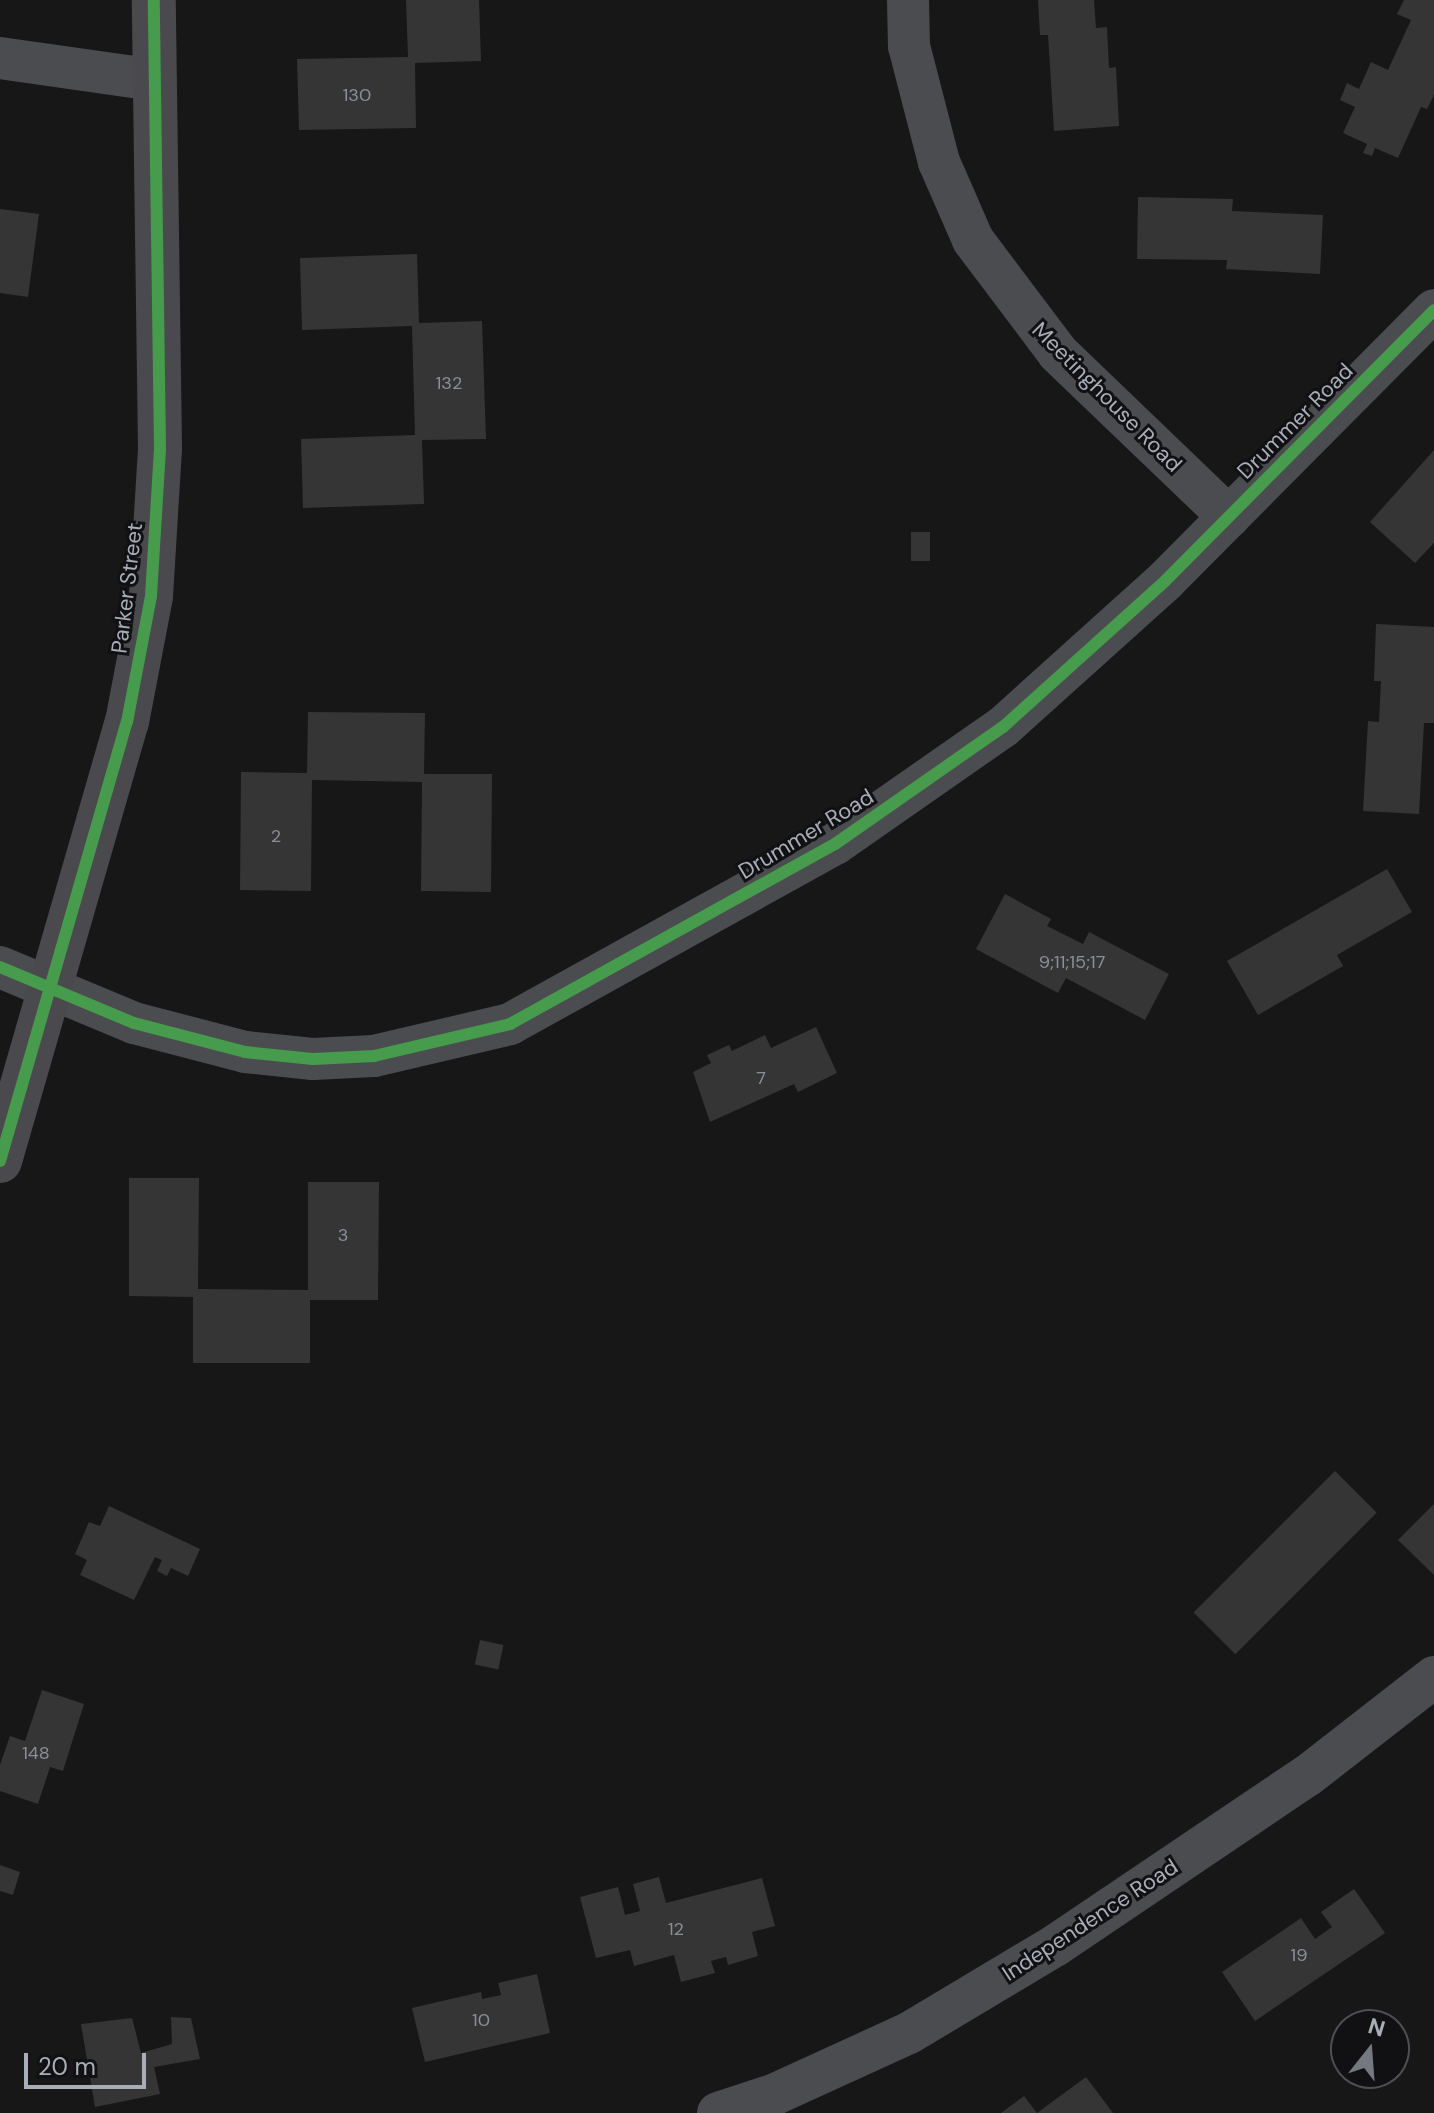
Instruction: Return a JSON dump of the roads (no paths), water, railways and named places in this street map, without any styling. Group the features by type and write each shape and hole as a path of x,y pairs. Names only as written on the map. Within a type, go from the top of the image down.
{"street":[{"name":"Parker Street","path":"0,1161 127,722 151,596 160,448 154,0"},
{"name":"Meetinghouse Road","path":"908,0 909,46 939,162 973,240 1058,353 1229,517"},
{"path":"0,58 155,80"},
{"name":"Drummer Road","path":"0,967 189,1041 313,1059 374,1056 510,1024 835,844 959,760 1054,685 1229,517 1434,310"},
{"name":"Independence Road","path":"718,2113 773,2095 909,2033 1056,1945 1307,1776 1434,1677"}]}
